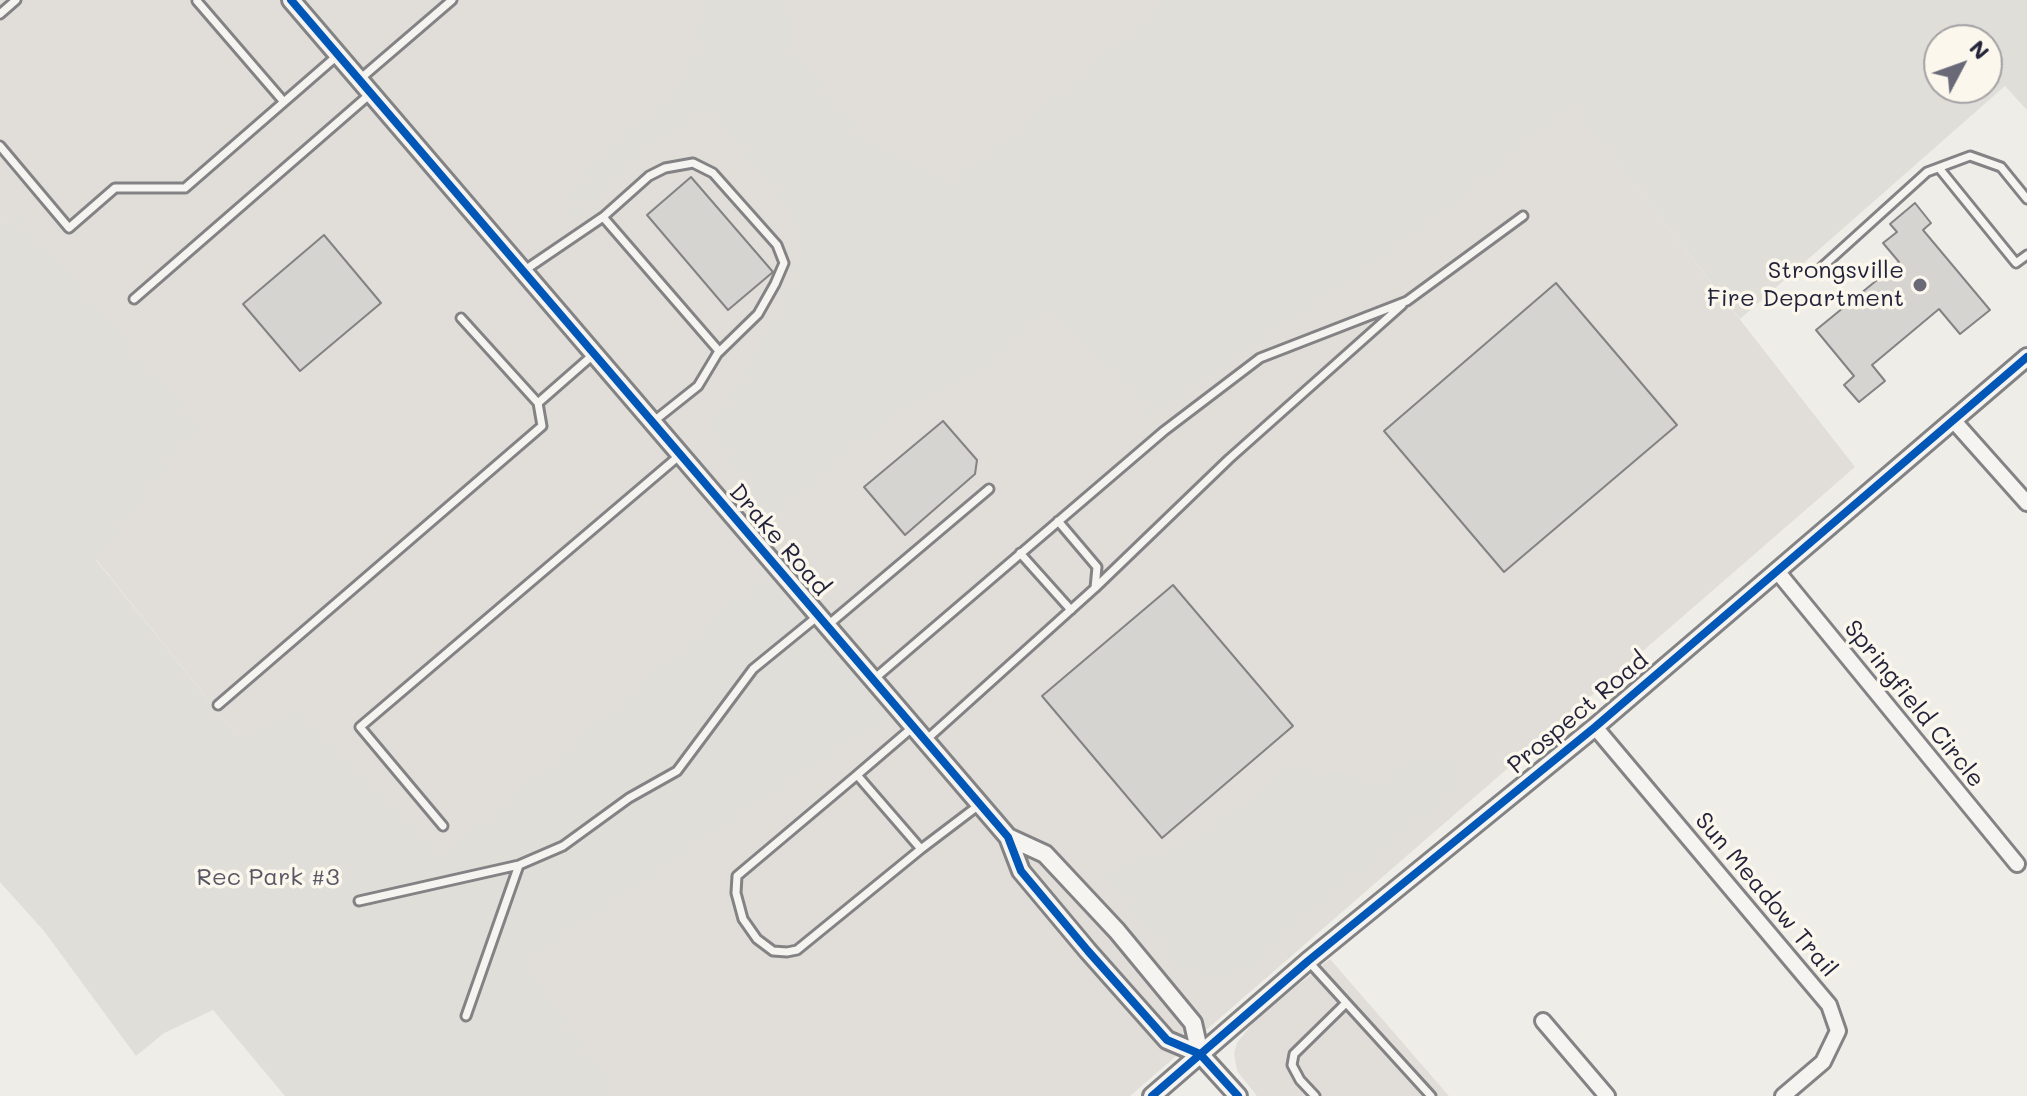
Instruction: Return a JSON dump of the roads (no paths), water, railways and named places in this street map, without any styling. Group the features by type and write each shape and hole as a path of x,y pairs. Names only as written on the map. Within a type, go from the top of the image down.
{"street":[{"name":"Drake Road","path":"291,0 1008,837 1021,871 1137,1007 1167,1040 1200,1054 1238,1096"},
{"name":"Prospect Road","path":"1152,1096 1308,961 1595,727 2027,357"},
{"path":"1953,420 2027,503"},
{"name":"Springfield Circle","path":"1777,571 2017,864"},
{"name":"Sun Meadow Trail","path":"1595,727 1829,1005 1838,1031 1823,1062 1783,1096"},
{"name":"Drake Road","path":"1008,837 1045,854 1117,931 1193,1023 1200,1054"},
{"path":"1543,1021 1607,1096"}],"lane":[{"path":"0,14 16,0"},
{"path":"359,80 452,0"},
{"path":"197,1 284,102"},
{"path":"0,146 69,228 115,188 185,188 338,55"},
{"path":"134,299 371,93"},
{"path":"1822,267 1927,172 1970,156 2001,167 2027,199"},
{"path":"523,272 603,217 649,176 665,168 693,163 713,173 777,245 784,263 758,314 718,353 698,386 652,422"},
{"path":"1939,168 2016,263 2027,255"},
{"path":"925,741 1095,588 1229,459 1407,301 1523,216"},
{"path":"603,217 718,353"},
{"path":"872,680 1164,431 1260,358 1407,301"},
{"path":"218,705 542,426 538,403 461,318"},
{"path":"538,403 594,354"},
{"path":"443,826 360,727 680,455"},
{"path":"359,901 519,865 563,846 629,798 677,771 753,669 822,621 989,489"},
{"path":"1058,521 1097,567 1095,588"},
{"path":"1020,553 1071,610"},
{"path":"913,727 737,876 736,893 743,919 757,939 773,951 797,950 979,805"},
{"path":"857,775 921,849"},
{"path":"466,1016 519,865"},
{"path":"1308,961 1431,1096"},
{"path":"1315,1096 1300,1080 1292,1065 1294,1054 1346,1003"}],"place":[{"name":"Strongsville Fire Department","path":"1920,285"}],"park label":[{"name":"Rec Park #3","path":"268,878"}]}
